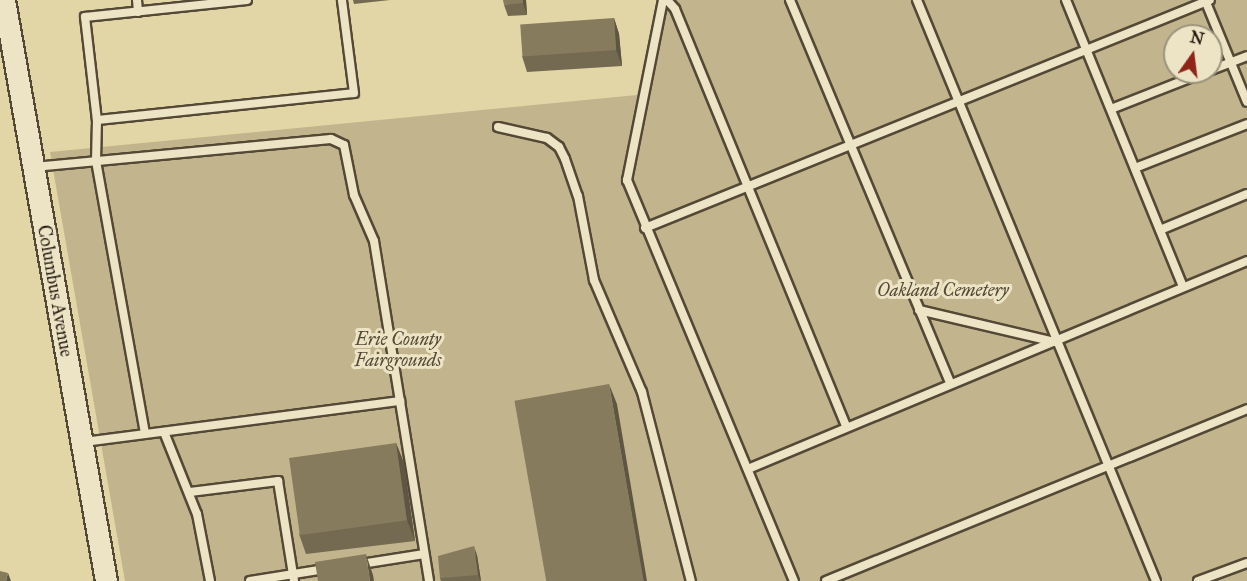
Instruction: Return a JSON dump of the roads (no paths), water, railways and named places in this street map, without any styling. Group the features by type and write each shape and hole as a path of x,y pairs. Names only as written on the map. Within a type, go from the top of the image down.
{"main road":[{"name":"Columbus Avenue","path":"4,0 106,581"}],"lane":[{"path":"137,0 138,12"},
{"path":"145,434 96,161 97,120 85,17 187,4 247,0"},
{"path":"97,120 354,93 342,0"},
{"path":"665,0 675,9 846,426"},
{"path":"665,0 627,180 645,228 794,581"},
{"path":"790,0 950,383"},
{"path":"917,0 1156,581"},
{"path":"1066,0 1088,49 1183,287"},
{"path":"645,228 1207,1 1247,102"},
{"path":"1223,65 1247,56"},
{"path":"1111,109 1175,84"},
{"path":"1135,168 1247,124"},
{"path":"498,127 552,140 565,159 577,189 594,280 642,392 690,581"},
{"path":"32,167 331,139 344,145 354,195 374,240 429,581"},
{"path":"1160,230 1247,194"},
{"path":"748,470 846,426 1056,342 1247,261"},
{"path":"919,310 1056,342"},
{"path":"82,443 400,401"},
{"path":"826,581 1247,409"},
{"path":"164,432 190,492 210,581"},
{"path":"190,492 278,481 294,578"},
{"path":"348,566 424,554"},
{"path":"1198,581 1247,563"},
{"path":"250,581 294,578 337,567"}],"park label":[{"name":"Oakland Cemetery","path":"943,290"},
{"name":"Erie County Fairgrounds","path":"398,350"}]}
